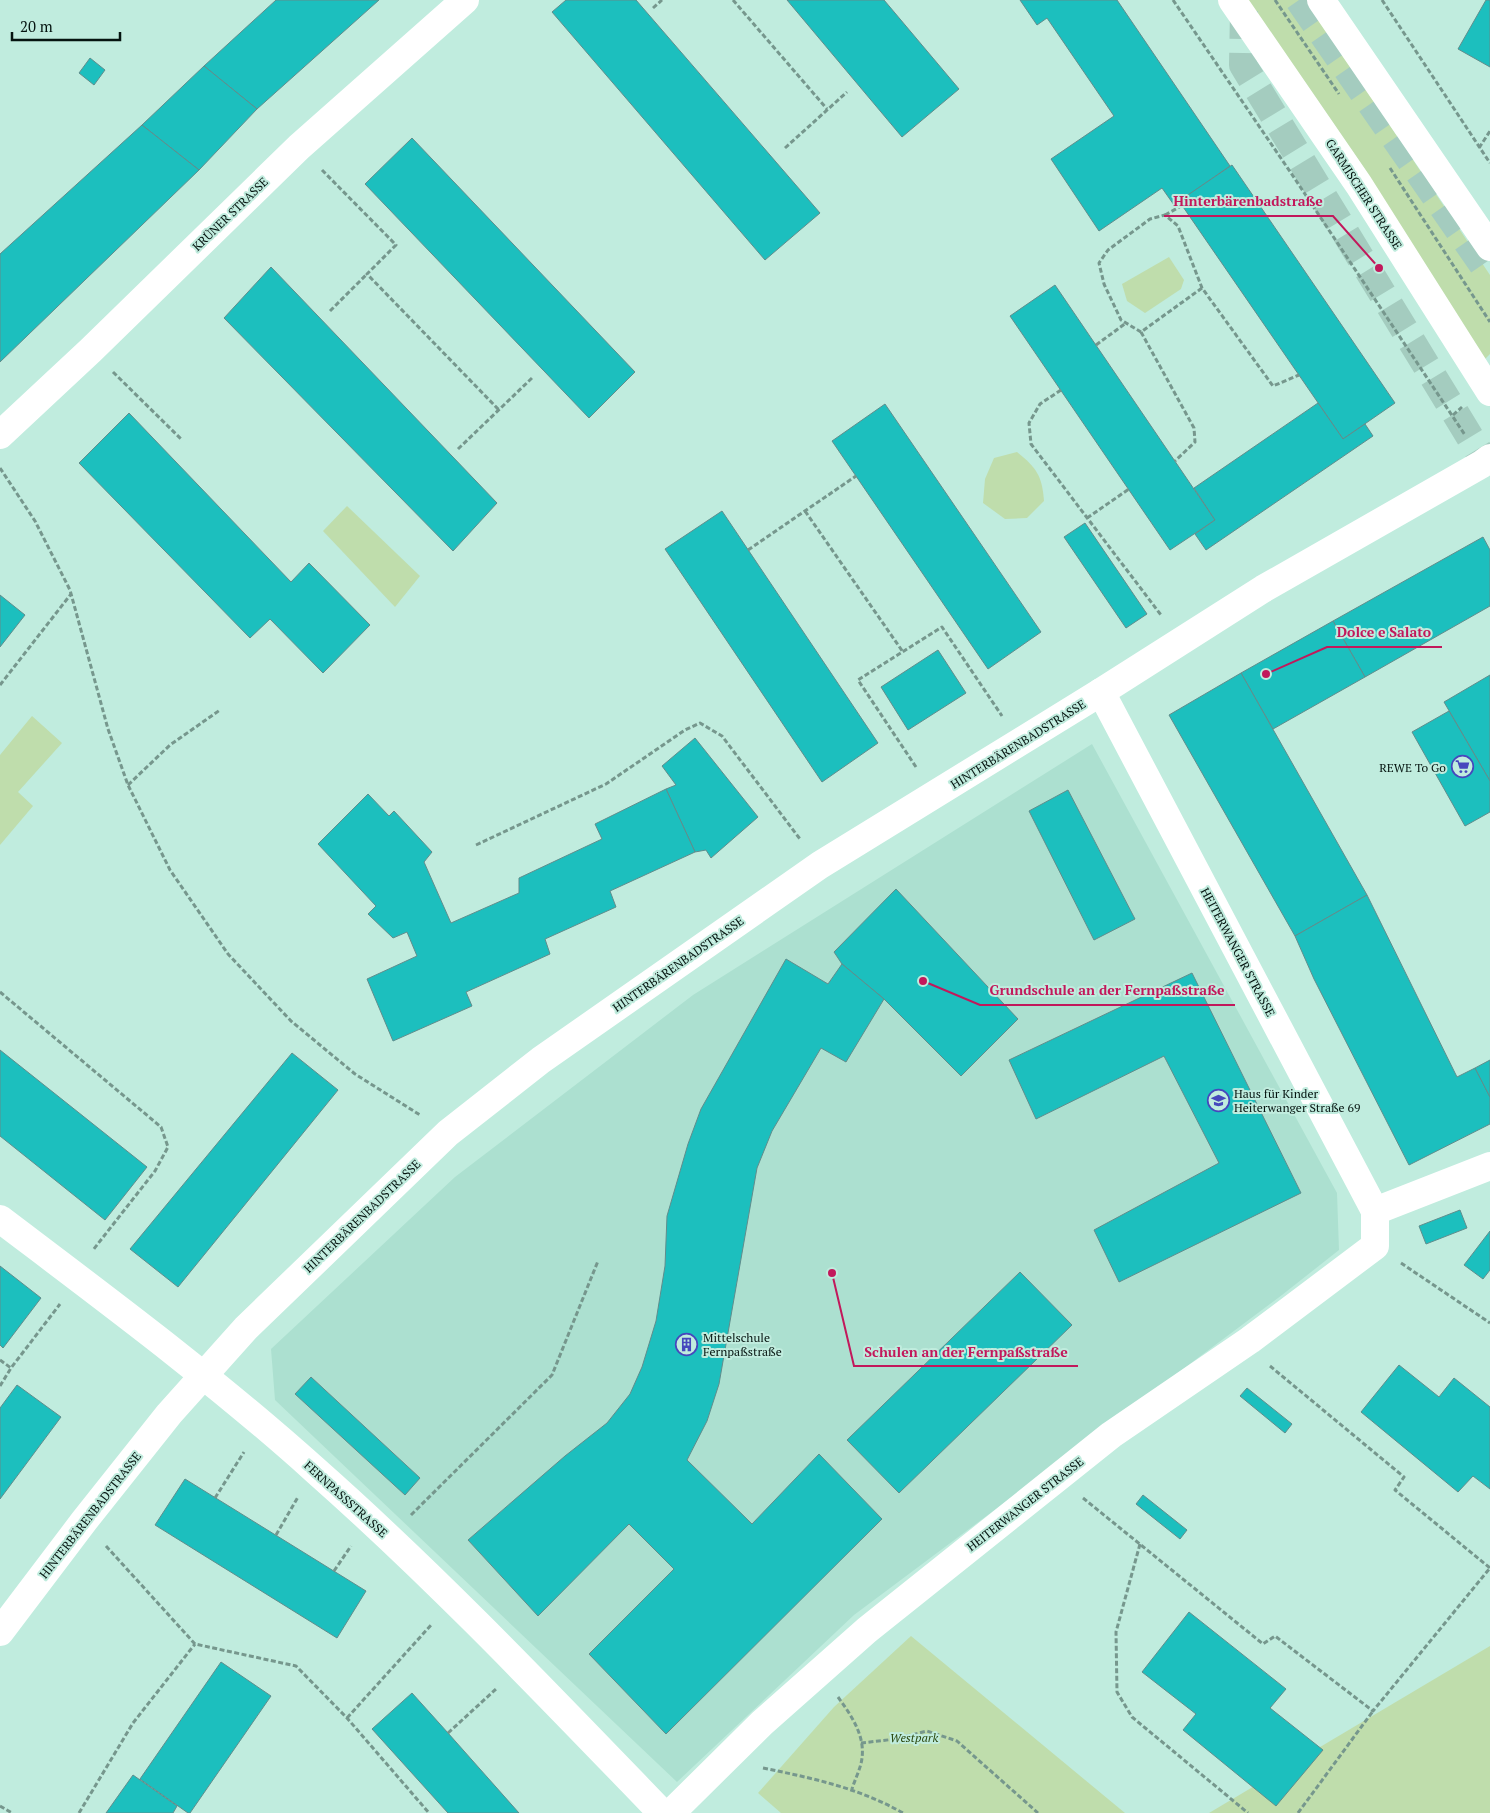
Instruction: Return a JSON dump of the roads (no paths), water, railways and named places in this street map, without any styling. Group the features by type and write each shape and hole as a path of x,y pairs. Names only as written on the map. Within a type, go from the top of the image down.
{"street":[{"name":"KRÜNER STRASSE","path":"0,435 91,350 299,147 465,0"},
{"name":"GARMISCHER STRASSE","path":"1232,0 1359,185 1490,392"},
{"path":"1321,0 1490,247"},
{"name":"HINTERBÄRENBADSTRASSE","path":"0,1632 84,1521 169,1414 246,1328 448,1133 541,1060 820,866 1262,590 1486,461"},
{"name":"HEITERWANGER STRASSE","path":"671,1813 762,1723 867,1630 1111,1435 1250,1340 1375,1246 1375,1211 1101,692"},
{"path":"1375,1211 1490,1166"},
{"name":"FERNPASSSTRASSE","path":"0,1219 205,1375 369,1518 520,1667 662,1813"}],"tunnel":[{"path":"1299,0 1490,275"},
{"path":"1244,11 1243,65 1490,470"}],"place":[{"name":"Hinterbärenbadstraße","path":"1379,268"},
{"name":"Dolce e Salato","path":"1266,674"},
{"name":"REWE To Go","path":"1462,767"},
{"name":"Grundschule an der Fernpaßstraße","path":"923,981"},
{"name":"Haus für Kinder Heiterwanger Straße 69","path":"1218,1100"},
{"name":"Schulen an der Fernpaßstraße","path":"832,1273"},
{"name":"Mittelschule Fernpaßstraße","path":"687,1344"}],"park label":[{"name":"Westpark","path":"914,1737"}]}
